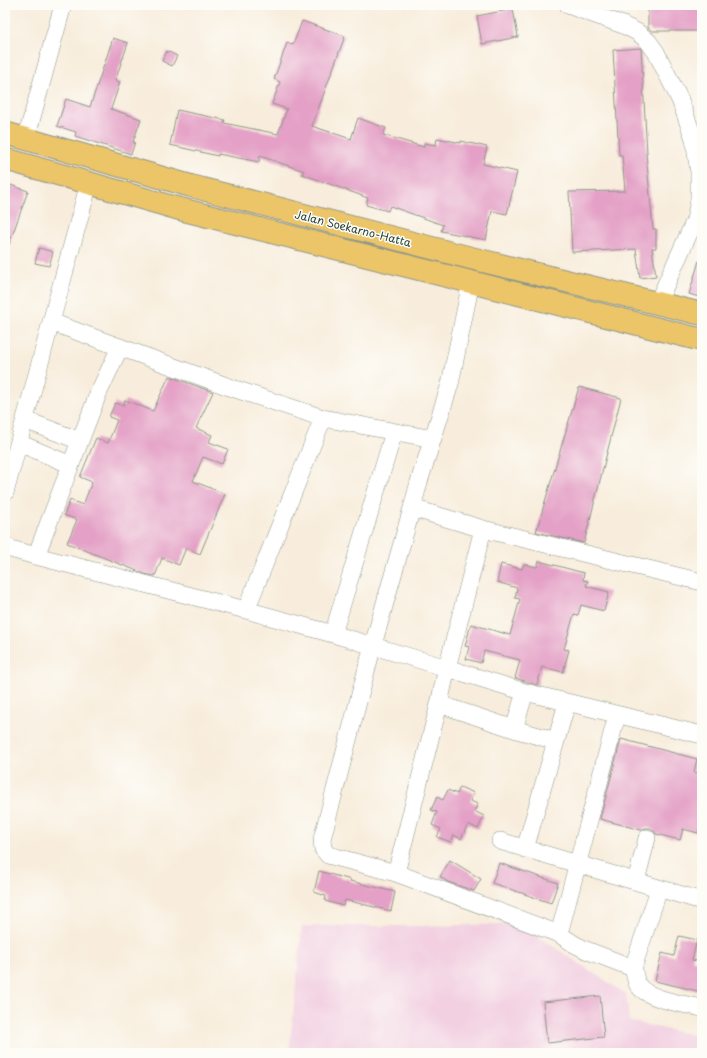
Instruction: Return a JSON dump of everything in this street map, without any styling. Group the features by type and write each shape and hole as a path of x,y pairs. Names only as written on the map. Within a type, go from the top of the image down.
{"highway":[{"name":"Jalan Soekarno-Hatta","path":"5,133 198,188 471,258 702,314"},
{"path":"5,159 176,208 702,340"}],"lane":[{"path":"26,139 63,5"},
{"path":"568,5 623,25 637,32 648,41 656,52 680,100 694,140 699,172 699,200 695,220 657,304"},
{"path":"5,493 90,183"},
{"path":"471,282 450,384 412,508 373,646 322,839 323,849 328,854 396,873 559,934 586,950 633,968"},
{"path":"51,322 232,388 323,418 433,439"},
{"path":"36,556 98,394 120,347"},
{"path":"246,610 323,418"},
{"path":"25,420 80,441"},
{"path":"333,634 394,432"},
{"path":"19,443 71,465"},
{"path":"412,508 483,529 702,582"},
{"path":"396,873 483,529"},
{"path":"5,545 7,548 36,556 333,634 525,692 702,736"},
{"path":"514,729 525,692"},
{"path":"525,849 567,703"},
{"path":"439,704 514,729 556,741"},
{"path":"559,934 617,715"},
{"path":"636,882 647,838"},
{"path":"500,841 702,901"},
{"path":"659,889 633,968 637,984 643,992 661,999 702,1008"}],"shaded area":[{"path":"519,924 626,994 629,1021 702,1037 702,1053 289,1053 302,926"}],"building":[{"path":"648,5 702,5 702,31 652,31 648,28"},
{"path":"513,9 518,37 482,44 477,16"},
{"path":"302,21 345,36 312,126 351,139 358,118 386,128 383,135 424,147 424,143 436,145 437,138 461,143 461,141 487,147 483,164 517,172 507,214 492,211 486,240 441,231 443,225 390,206 388,211 366,205 368,198 302,174 304,171 260,156 259,162 218,154 218,156 170,145 177,110 225,120 224,123 278,134 287,109 272,104 280,82 274,79 287,43 293,45"},
{"path":"113,38 128,43 115,81 120,82 111,109 141,119 133,142 135,142 131,154 75,136 76,132 57,126 66,99 90,107"},
{"path":"641,48 646,153 653,229 656,229 656,248 652,248 656,276 640,278 636,249 572,252 569,192 625,191 622,155 619,155 613,50"},
{"path":"167,51 177,56 172,66 162,61"},
{"path":"5,183 28,191 7,250 5,250"},
{"path":"39,248 53,252 49,266 35,263"},
{"path":"699,261 702,262 702,298 689,294"},
{"path":"169,376 213,392 196,428 212,435 209,442 228,449 222,464 203,457 193,481 225,494 200,554 186,548 179,565 162,558 155,576 145,574 67,543 77,520 64,515 70,500 83,505 92,482 80,477 96,438 108,443 117,420 109,417 115,403 123,406 125,400 153,411"},
{"path":"579,387 621,398 584,543 536,532"},
{"path":"539,561 584,573 583,580 588,581 586,586 609,592 604,611 581,605 578,615 574,614 564,649 569,650 563,672 542,667 537,685 515,678 520,660 484,651 481,663 466,659 469,647 465,646 471,624 510,635 520,599 515,598 517,588 497,582 501,564 522,569 524,564 537,567"},
{"path":"621,739 697,759 694,772 702,774 702,818 698,833 683,829 680,840 656,834 650,828 641,830 600,819"},
{"path":"460,787 474,793 470,801 478,804 474,811 484,816 478,829 468,824 461,839 454,835 451,842 437,837 441,829 432,825 437,812 431,810 437,797 443,800 448,790 457,794"},
{"path":"450,860 481,879 474,891 448,882 440,877"},
{"path":"499,863 558,883 551,903 492,883"},
{"path":"319,871 351,880 350,881 395,892 391,911 345,900 343,906 325,901 326,896 314,892"},
{"path":"679,936 697,940 692,960 702,962 702,992 655,981 662,953 674,956"},
{"path":"600,996 604,1037 547,1043 543,1002"}]}
